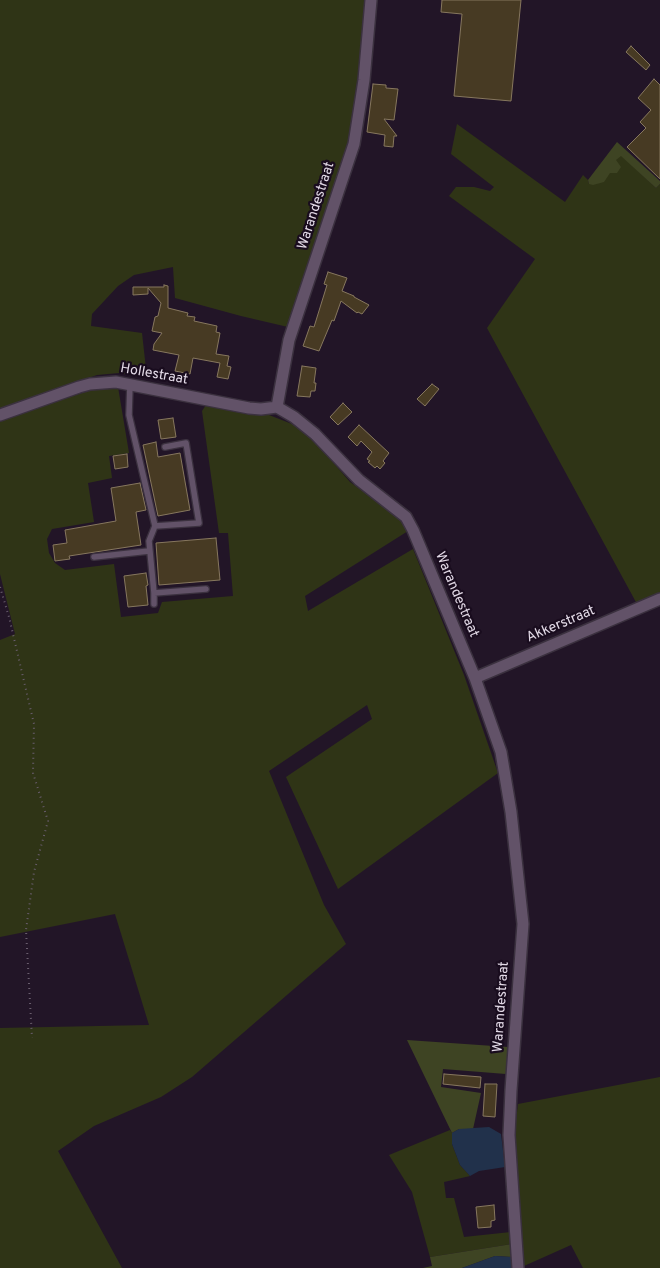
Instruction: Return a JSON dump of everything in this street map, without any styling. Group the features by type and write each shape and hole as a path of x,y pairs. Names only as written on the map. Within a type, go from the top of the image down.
{"street":[{"name":"Warandestraat","path":"371,0 364,80 354,144 289,340 277,407 294,417 315,434 359,480 406,517 474,678 501,752 511,812 523,924 509,1135 518,1268"},
{"name":"Hollestraat","path":"0,414 90,384 116,382 250,408 277,407"},
{"name":"Akkerstraat","path":"474,678 660,599"}],"lane":[{"path":"130,384 129,415 155,526 149,541 154,604"},
{"path":"155,526 199,523 186,443 165,447"},
{"path":"94,557 149,551"},
{"path":"154,593 206,589"}],"path":[{"path":"0,587 9,617 34,724 33,772 48,821 34,872 26,930 32,1038"}],"green space":[{"path":"0,0 366,0 360,78 353,128 329,208 288,327 175,298 173,267 134,275 118,286 92,314 91,326 142,333 147,378 119,373 97,375 0,409"},
{"path":"457,124 565,202 583,175 589,184 621,155 656,188 660,184 660,594 637,604 487,328 535,259 449,196 456,187 474,187 490,191 494,187 451,154"},
{"path":"617,142 660,181 656,188 621,156 616,160 621,167 617,173 610,173 604,182 593,185 589,184 588,180"},
{"path":"118,387 129,453 109,456 112,478 88,483 94,522 52,529 47,539 49,553 55,563 65,570 114,564 121,617 158,613 162,602 233,596 228,533 219,533 202,411 206,405 269,415 292,424 312,438 350,482 399,517 408,531 305,596 308,611 413,549 464,675 498,773 338,889 286,777 372,719 367,705 269,771 324,905 346,944 192,1077 161,1097 94,1126 58,1151 122,1268 0,1268 0,1028 149,1025 115,914 0,937 0,640 15,634 0,574 0,419 98,388"},
{"path":"407,1040 508,1047 506,1074 443,1069 441,1087 481,1093 473,1129 459,1129 452,1133"},
{"path":"660,1077 660,1268 583,1268 571,1245 524,1266 515,1128 518,1104"},
{"path":"450,1130 452,1133 452,1144 460,1165 470,1176 444,1182 446,1198 454,1198 464,1237 511,1232 512,1244 430,1257 412,1192 389,1155"},
{"path":"512,1244 512,1257 495,1256 462,1268 423,1268 432,1266 430,1257"}],"water":[{"path":"489,1127 501,1134 505,1167 479,1171 470,1176 460,1165 452,1144 452,1133 459,1129"},
{"path":"495,1256 512,1257 513,1268 462,1268"}],"building":[{"path":"442,0 521,0 511,101 454,96 462,14 441,12"},
{"path":"631,46 650,65 646,70 626,52"},
{"path":"654,79 660,85 660,179 627,147 646,128 640,122 651,110 638,98"},
{"path":"373,84 386,85 386,88 398,89 394,120 384,119 397,136 394,136 393,147 384,146 385,135 367,132"},
{"path":"328,272 347,278 342,291 369,305 362,314 357,313 341,301 334,321 332,320 319,351 303,346 310,326 314,327 327,285 324,284"},
{"path":"164,285 168,286 168,308 188,313 187,316 195,317 194,321 217,326 216,332 220,333 216,354 229,356 227,366 231,367 228,379 217,377 220,363 193,358 190,374 175,371 179,355 153,350 154,344 162,333 152,331 161,303 148,288 148,294 133,295 133,287 164,287"},
{"path":"302,366 316,368 315,391 311,391 310,397 297,396"},
{"path":"432,384 439,389 425,406 417,399"},
{"path":"343,403 352,412 338,425 330,417"},
{"path":"173,418 176,437 161,439 158,420"},
{"path":"359,425 389,453 380,469 377,466 375,468 368,462 370,461 367,459 372,452 361,441 357,446 348,437"},
{"path":"156,442 158,457 180,453 190,510 158,516 143,445"},
{"path":"127,454 128,467 115,469 113,456"},
{"path":"140,483 146,510 136,512 141,545 69,556 70,559 55,561 53,545 67,543 65,530 116,521 111,488"},
{"path":"216,538 220,580 159,585 156,543"},
{"path":"146,573 148,605 128,607 124,576"},
{"path":"444,1074 481,1077 480,1088 443,1084"},
{"path":"485,1084 497,1084 495,1117 483,1116"},
{"path":"494,1205 495,1220 491,1221 491,1227 478,1228 476,1207"}]}
